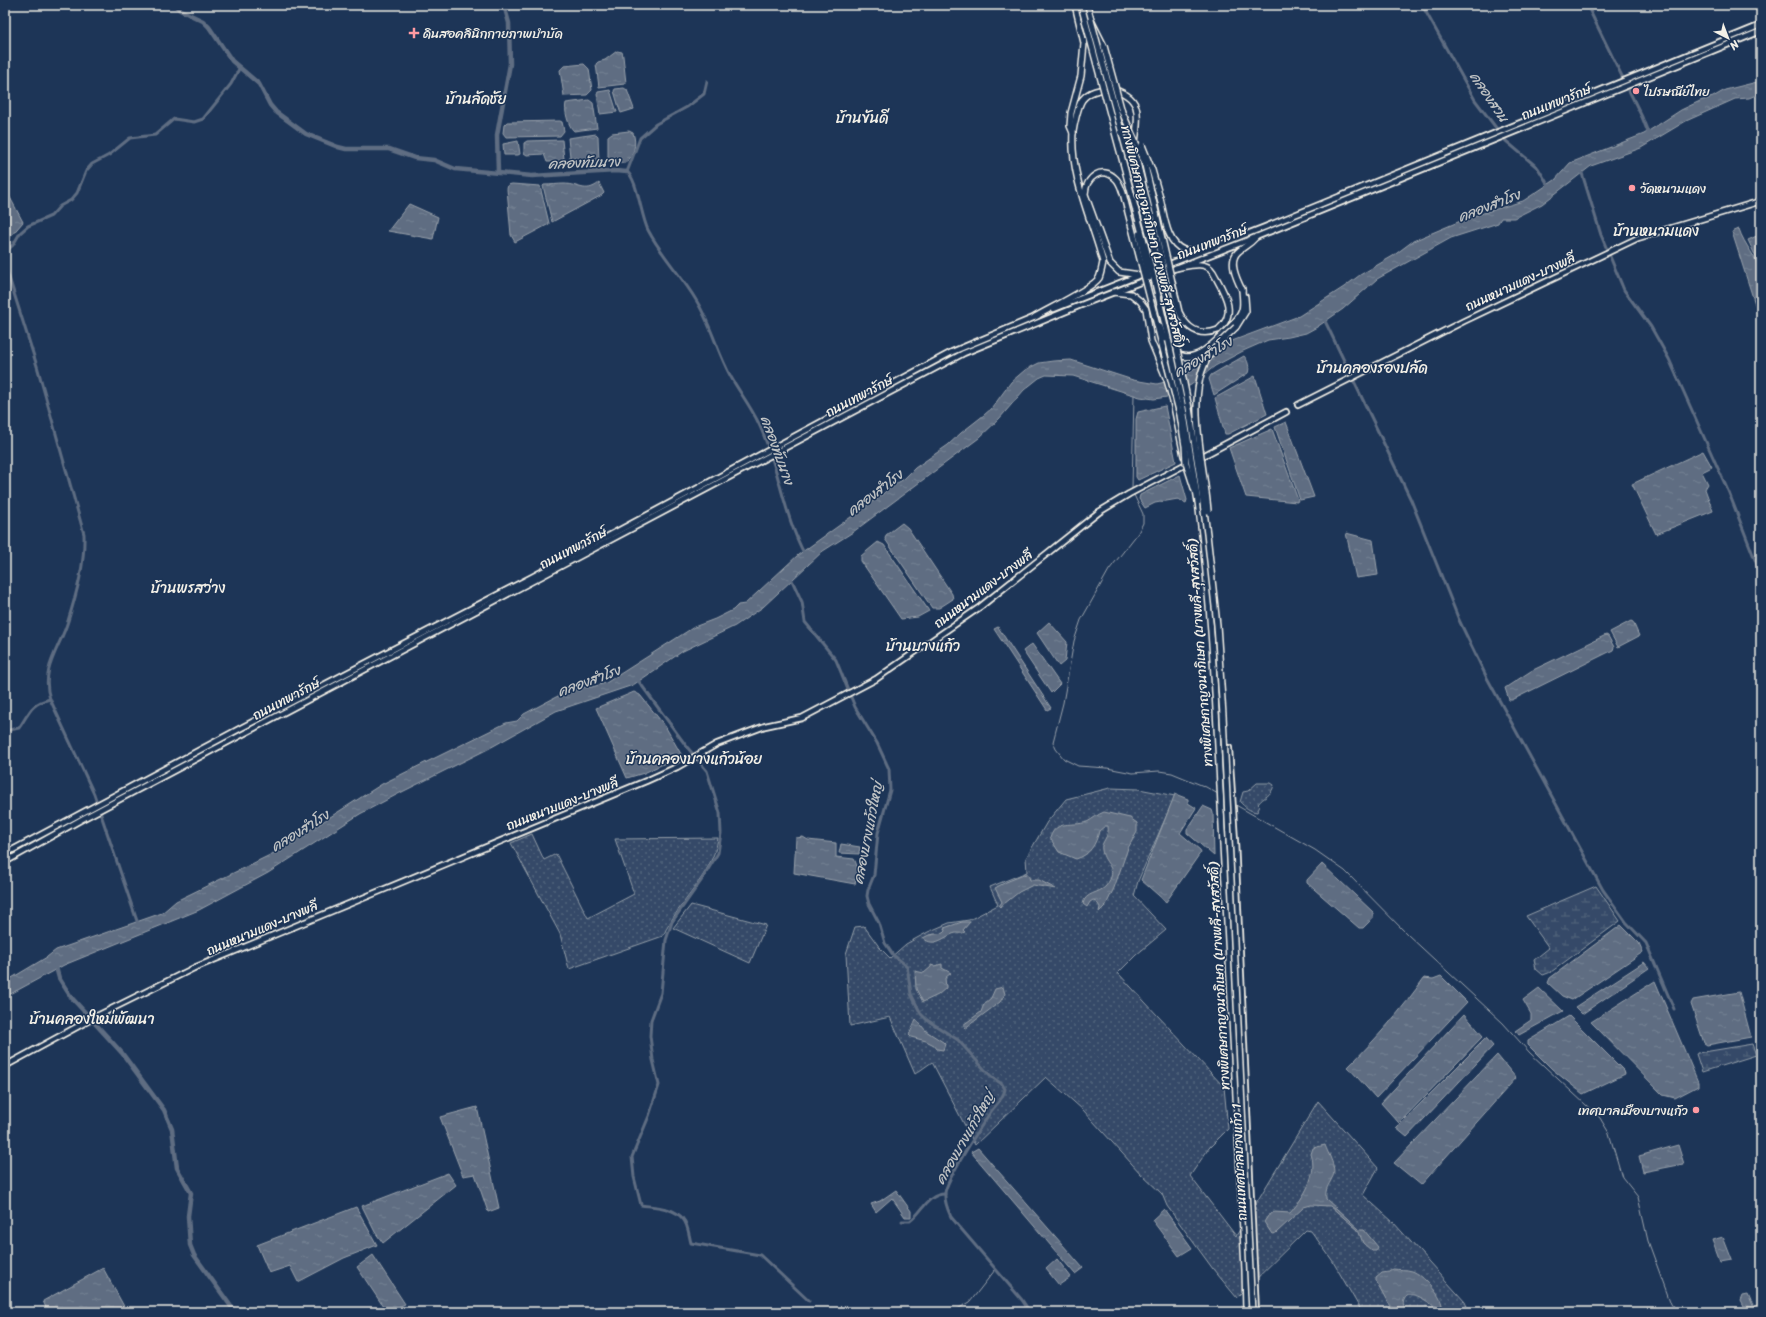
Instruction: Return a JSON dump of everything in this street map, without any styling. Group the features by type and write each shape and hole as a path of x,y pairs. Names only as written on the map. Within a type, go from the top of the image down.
{"highway":[{"path":"1073,133 1070,126 1071,113 1081,76 1084,43 1075,5"},
{"name":"ทางพิเศษกาญจนาภิเษก (บางพลี-สุขสวัสดิ์)","path":"1081,5 1153,275 1176,373 1198,502 1212,624 1218,714 1246,1312"},
{"name":"ทางพิเศษกาญจนาภิเษก (บางพลี-สุขสวัสดิ์)","path":"1087,5 1166,295 1194,442 1207,534 1217,625 1224,722 1252,1312"},
{"path":"1092,20 1111,63 1124,110 1142,144 1152,170 1169,235 1179,247 1185,250 1212,248"},
{"path":"1104,46 1122,112 1144,161 1180,312 1186,324 1197,332 1205,333 1218,330 1227,320 1229,309 1225,296 1211,268 1200,265 1176,268"},
{"path":"1035,317 1088,288 1099,278 1101,272 1103,262 1080,188 1074,154 1073,133 1079,107 1084,98 1090,93 1098,90 1110,89 1124,93 1136,107 1137,119 1135,148 1140,174 1162,260 1166,295"},
{"path":"1140,275 1119,272 1110,263 1085,194 1088,182 1092,177 1101,173 1110,174 1115,178 1123,193 1180,415 1186,463"},
{"path":"1130,189 1134,216 1164,340 1174,351 1180,355 1191,356 1201,354 1220,337 1241,313 1243,302 1242,288"},
{"path":"1207,534 1207,504 1198,424 1201,375 1209,356 1236,326 1246,311 1246,303 1242,288 1235,272 1233,259 1237,252 1250,245 1256,237"},
{"path":"1113,292 1125,293 1137,298 1146,309 1153,345 1168,384 1186,463 1198,502"}],"main road":[{"name":"ถนนเทพารักษ์","path":"5,862 102,809 964,353 1113,292 1256,237 1295,218 1498,132 1761,25"},
{"name":"ถนนเทพารักษ์","path":"5,854 967,345 1140,275 1295,218 1761,31"},
{"name":"ถนนหนามแดง-บางพลี","path":"1298,406 1508,299 1607,253 1650,234 1761,201"},
{"path":"898,381 901,387"},
{"name":"ถนนหนามแดง-บางพลี","path":"5,1066 97,1016 197,967 646,782 713,746 765,726 802,718 853,692 980,608 1099,512 1135,490 1286,412"},
{"path":"446,622 448,626"},
{"name":"ถนนเทศบาลบางแก้ว 1","path":"1229,748 1256,1312"}],"green space":[{"path":"1257,783 1271,783 1274,785 1271,792 1258,804 1260,806 1257,812 1249,810 1240,802 1243,792 1248,791"},
{"path":"1110,788 1139,789 1175,796 1138,881 1134,896 1166,930 1136,955 1118,973 1224,1087 1228,1129 1209,1148 1190,1176 1236,1236 1318,1101 1378,1168 1363,1195 1393,1222 1465,1302 1469,1311 1362,1312 1332,1260 1311,1231 1306,1230 1237,1298 1213,1269 1167,1206 1162,1194 1141,1174 1083,1110 1046,1077 975,1145 932,1062 915,1074 890,1017 850,1026 846,954 855,927 864,926 880,948 890,958 906,944 928,932 949,923 969,920 998,905 990,887 1027,872 1026,858 1047,822 1066,799"},
{"path":"532,834 544,860 556,854 588,918 634,894 615,839 718,838 715,851 709,864 669,924 663,936 569,969 560,934 511,843"},
{"path":"1596,886 1620,921 1551,972 1543,975 1536,969 1534,960 1549,948 1526,916"},
{"path":"691,905 766,925 750,963 673,928"},
{"path":"1752,1044 1756,1055 1702,1072 1696,1054"}],"water":[{"path":"617,51 622,52 626,83 599,87 596,64 605,60"},
{"path":"584,64 589,69 592,90 587,95 564,96 560,70 564,66"},
{"path":"1761,81 1761,93 1749,98 1735,99 1686,121 1641,148 1591,166 1542,204 1514,218 1501,218 1498,223 1451,238 1377,279 1343,309 1306,333 1268,340 1243,351 1215,366 1191,385 1167,397 1154,399 1140,397 1073,376 1046,375 1039,378 1024,390 999,419 979,438 853,532 823,551 763,607 735,626 683,651 633,685 556,711 488,749 360,814 268,873 199,910 64,965 5,997 5,982 56,950 162,913 176,901 272,854 382,784 506,723 517,721 524,714 556,697 581,687 592,687 606,683 694,627 733,610 738,605 745,604 798,555 883,494 889,488 904,479 915,468 948,445 984,415 992,408 1011,382 1025,370 1039,363 1071,360 1133,380 1157,384 1173,380 1191,371 1232,341 1299,316 1360,275 1393,256 1413,241 1470,217 1523,201 1555,180 1570,163 1644,134 1681,110 1713,97 1725,90"},
{"path":"624,88 627,90 634,109 621,113 614,91 615,89"},
{"path":"610,90 617,112 600,114 597,94 598,92"},
{"path":"589,100 593,103 597,128 574,131 567,118 566,103"},
{"path":"507,122 562,122 564,131 560,136 506,137 503,133 504,125"},
{"path":"629,131 633,133 635,141 633,154 625,163 610,163 608,159 608,136 612,133"},
{"path":"596,134 598,136 599,162 571,166 568,138"},
{"path":"562,140 564,159 562,162 547,162 544,154 527,155 524,153 524,143 527,141"},
{"path":"518,141 520,154 504,155 503,144"},
{"path":"599,183 604,193 602,195 552,222 544,185 569,184 582,188 590,188"},
{"path":"508,185 540,186 549,223 515,242 511,235 507,189"},
{"path":"5,188 23,222 5,243"},
{"path":"409,204 438,217 433,239 388,231"},
{"path":"1739,229 1757,263 1761,275 1761,323 1732,232"},
{"path":"1761,234 1761,268 1748,240"},
{"path":"1244,356 1248,364 1248,373 1214,395 1209,379 1211,375"},
{"path":"1255,376 1267,414 1228,434 1225,434 1215,398"},
{"path":"1165,406 1176,462 1138,480 1136,477 1136,419 1138,412"},
{"path":"1286,422 1314,497 1300,500 1275,427"},
{"path":"1272,429 1298,500 1297,502 1246,497 1229,448"},
{"path":"1703,451 1712,467 1702,472 1708,484 1705,489 1713,511 1656,534 1632,484"},
{"path":"1180,475 1187,500 1186,503 1178,499 1155,503 1145,508 1139,499 1140,495"},
{"path":"902,523 908,528 952,594 953,599 939,608 932,608 885,539 886,535"},
{"path":"1346,533 1373,540 1378,575 1356,578"},
{"path":"878,542 884,545 929,611 918,617 901,619 861,561 861,556"},
{"path":"1631,621 1633,622 1639,636 1618,647 1610,632"},
{"path":"1049,622 1067,642 1065,661 1059,666 1037,633"},
{"path":"998,627 1051,708 1047,710 994,629"},
{"path":"1606,635 1614,647 1613,650 1512,700 1509,700 1505,688 1531,671"},
{"path":"1032,644 1060,684 1051,693 1023,651"},
{"path":"634,692 640,695 665,726 681,754 680,756 644,773 627,778 596,708"},
{"path":"1175,794 1188,799 1188,803 1196,808 1180,833 1201,852 1166,902 1141,880"},
{"path":"1203,806 1212,810 1213,813 1214,856 1187,833 1187,830"},
{"path":"1104,812 1130,818 1137,823 1137,832 1128,848 1114,888 1106,905 1099,912 1100,907 1096,901 1093,900 1090,902 1087,907 1083,904 1086,897 1106,886 1112,875 1102,850 1102,844 1108,833 1108,826 1105,826 1099,831 1094,845 1089,852 1076,859 1059,852 1050,838 1056,828 1060,826 1087,822"},
{"path":"803,837 808,840 836,843 836,857 854,859 857,868 855,884 794,873 796,838"},
{"path":"841,844 860,847 859,854 839,853"},
{"path":"1322,864 1373,912 1373,918 1363,928 1359,928 1307,883 1307,880"},
{"path":"1028,874 1030,880 1039,880 1056,889 1033,885 1019,892 1000,907 999,906 1002,902 995,888"},
{"path":"962,922 970,922 963,930 965,932 964,933 952,934 936,942 927,941 923,938 929,935 943,933 945,931 944,928"},
{"path":"1621,925 1639,943 1643,952 1572,1000 1562,996 1548,983 1550,978"},
{"path":"1644,962 1649,968 1582,1014 1575,1007"},
{"path":"942,964 942,968 951,973 945,978 946,988 938,995 923,1002 916,989 915,971 924,973 931,967 931,965 934,966"},
{"path":"1441,976 1467,1002 1376,1098 1348,1067 1388,1024 1424,978 1433,979"},
{"path":"1655,981 1698,1082 1698,1086 1675,1098 1663,1095 1591,1022"},
{"path":"1003,987 1005,994 1000,1002 968,1026 967,1029 963,1025 981,1012 984,1004 991,998 995,989"},
{"path":"1539,988 1563,1011 1519,1035 1515,1031 1531,1020 1531,1014 1523,1000"},
{"path":"1739,992 1751,1037 1707,1045 1704,1043 1691,1004 1693,1000"},
{"path":"1464,1014 1483,1036 1399,1123 1381,1103"},
{"path":"1569,1016 1624,1071 1625,1074 1583,1094 1552,1069 1528,1045 1528,1041"},
{"path":"916,1019 926,1031 945,1044 943,1050 937,1049 934,1045 926,1041 911,1037 909,1035"},
{"path":"1486,1038 1493,1046 1407,1137 1396,1128"},
{"path":"1497,1055 1516,1078 1421,1185 1394,1163"},
{"path":"477,1107 499,1208 488,1212 475,1174 463,1176 440,1117"},
{"path":"1325,1145 1334,1170 1334,1174 1326,1190 1326,1199 1360,1230 1364,1230 1378,1247 1376,1251 1372,1251 1363,1243 1358,1230 1330,1206 1311,1205 1304,1207 1276,1233 1272,1234 1264,1222 1268,1216 1274,1212 1290,1213 1295,1207 1305,1193 1311,1178 1313,1162 1311,1154 1313,1148"},
{"path":"1678,1145 1684,1164 1643,1172 1639,1156"},
{"path":"978,1148 1083,1268 1075,1274 971,1152"},
{"path":"448,1173 456,1185 383,1243 375,1232 362,1206"},
{"path":"896,1190 911,1211 911,1217 905,1217 892,1198 876,1212 871,1204 880,1201"},
{"path":"356,1207 377,1245 344,1258 298,1282 290,1266 269,1273 257,1245"},
{"path":"1164,1209 1192,1248 1179,1256 1152,1220"},
{"path":"1723,1237 1732,1260 1720,1262 1712,1240"},
{"path":"373,1255 405,1304 387,1312 357,1267"},
{"path":"1057,1259 1071,1277 1059,1285 1046,1269"},
{"path":"103,1268 127,1312 48,1312 43,1301"},
{"path":"1393,1269 1410,1270 1421,1276 1435,1291 1442,1306 1437,1308 1420,1297 1411,1295 1407,1296 1403,1302 1407,1312 1396,1312 1387,1301 1376,1281 1376,1278 1382,1273 1389,1272"},
{"path":"1747,1294 1755,1312 1746,1312 1740,1300 1742,1295"}],"waterway":[{"name":"คลองทับนาง","path":"175,5 180,10 203,21 209,27 232,61 259,84 270,105 276,112 306,134 338,147 346,149 389,149 415,158 434,160 455,169 532,176 616,171 627,172"},
{"path":"498,173 497,135 510,64 509,23 504,5"},
{"name":"คลองสวน","path":"1422,5 1475,100 1506,141 1538,168 1550,188"},
{"path":"1587,5 1642,117 1649,135"},
{"path":"5,252 13,245 20,233 28,226 51,216 60,206 71,200 77,193 86,171 92,164 109,155 130,138 155,135 174,119 194,122 203,119 231,84 240,67"},
{"name":"คลองทับนาง","path":"707,81 704,94 687,107 656,124 640,138 627,172 634,182 648,230 696,300 734,383 759,424 772,456 791,523 805,555"},
{"path":"1581,170 1601,235 1624,290 1651,327 1669,359 1729,493 1761,575"},
{"path":"5,265 37,366 84,534 82,567 77,589 65,631 49,668 47,678 50,699 94,794 138,924"},
{"path":"1324,319 1411,500 1459,620 1486,676 1603,890 1626,922 1646,943 1674,1009"},
{"path":"1132,490 1134,395"},
{"path":"1134,495 1143,514 1143,523 1138,533 1109,570 1081,620 1074,641 1063,703 1053,742 1056,749 1064,759 1078,766 1107,768 1133,773 1159,771 1172,773 1206,787 1218,794"},
{"name":"คลองบางแก้วใหญ่","path":"790,576 802,602 805,622 836,660 855,707 877,743 889,769 890,790 878,833 874,875 867,896 869,904 879,923 885,943 893,955 907,966 911,994 921,1014 927,1020 958,1040 985,1070 1002,1084 1005,1089 1002,1098 981,1127 952,1176 945,1193 946,1206 951,1217 1022,1300 1030,1312"},
{"path":"637,679 687,747 707,771 720,813 721,833 718,853 701,881 672,922 666,940 661,993 651,1020 650,1036 653,1060 659,1085 649,1116 632,1157 634,1177 641,1205 664,1208 679,1215 686,1224 691,1243 760,1255 809,1301"},
{"path":"5,731 19,728 34,706 50,699"},
{"path":"1234,804 1315,850 1345,871 1408,935 1503,1023 1530,1053 1600,1118 1609,1133 1622,1177 1638,1197 1648,1241 1671,1304 1674,1308 1683,1312"},
{"path":"55,964 59,978 71,997 122,1053 164,1110 172,1129 177,1168 191,1193 188,1216 190,1245 194,1255 235,1312"},
{"path":"902,1221 910,1221 929,1200 945,1194"},
{"path":"952,1312 970,1302 995,1270"}],"place":[{"name":"ดินสอคลินิกกายภาพบำบัด","path":"414,33"},
{"name":"ไปรษณีย์ไทย","path":"1636,91"},
{"name":"วัดหนามแดง","path":"1632,188"},
{"name":"เทศบาลเมืองบางแก้ว","path":"1696,1110"}],"district":[{"name":"บ้านลัดชัย","path":"476,99"},
{"name":"บ้านขันดี","path":"862,118"},
{"name":"บ้านหนามแดง","path":"1656,231"},
{"name":"บ้านคลองรองปลัด","path":"1372,368"},
{"name":"บ้านพรสว่าง","path":"188,588"},
{"name":"บ้านบางแก้ว","path":"923,646"},
{"name":"บ้านคลองบางแก้วน้อย","path":"694,759"},
{"name":"บ้านคลองใหม่พัฒนา","path":"92,1019"}],"water label":[{"name":"คลองสำโรง","path":"1489,206"},
{"name":"คลองสำโรง","path":"1203,357"},
{"name":"คลองสำโรง","path":"875,493"},
{"name":"คลองสำโรง","path":"589,681"},
{"name":"คลองสำโรง","path":"300,831"}]}
